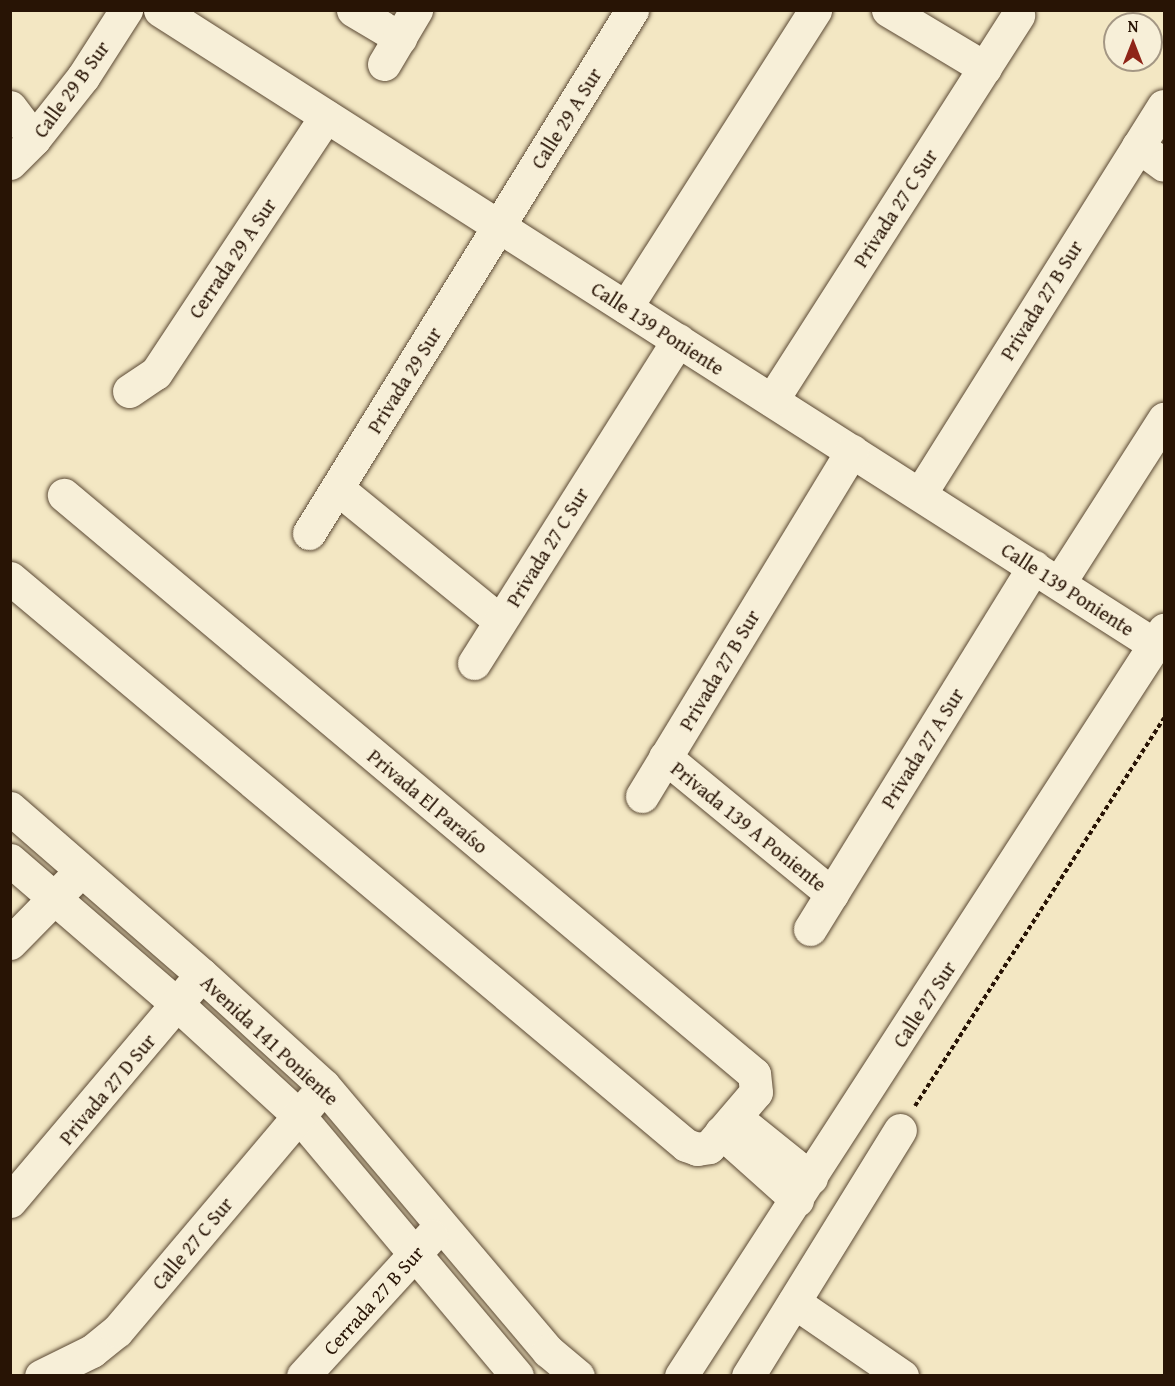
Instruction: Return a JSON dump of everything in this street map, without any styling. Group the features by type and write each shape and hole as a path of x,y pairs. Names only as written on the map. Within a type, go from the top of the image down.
{"street":[{"name":"Calle 29 B Sur","path":"10,163 34,139 83,77 126,10"},
{"name":"Calle 139 Poniente","path":"160,10 1047,575 1160,638"},
{"path":"354,10 400,37"},
{"name":"Calle 29 A Sur","path":"500,226 632,10"},
{"path":"626,307 815,10"},
{"path":"888,10 985,68"},
{"name":"Privada 27 C Sur","path":"772,400 1018,15"},
{"name":"Privada 27 B Sur","path":"920,494 1163,106"},
{"path":"10,107 34,139"},
{"name":"Cerrada 29 A Sur","path":"129,391 156,373 326,116"},
{"path":"1138,146 1164,165"},
{"name":"Privada 29 Sur","path":"309,533 500,226"},
{"name":"Privada 27 C Sur","path":"474,663 678,340"},
{"name":"Privada 27 A Sur","path":"810,929 1047,575 1164,419"},
{"name":"Privada 27 B Sur","path":"642,796 852,451"},
{"path":"337,488 500,621"},
{"name":"Privada El Paraíso","path":"10,578 686,1145 697,1149 709,1146 756,1092 754,1074 64,495"},
{"name":"Calle 27 Sur","path":"681,1376 1160,638"},
{"name":"Privada 139 A Poniente","path":"665,757 832,894"},
{"name":"Avenida 141 Poniente","path":"10,808 324,1086 548,1350 578,1376"},
{"name":"Avenida 141 Poniente","path":"10,860 178,1005 299,1116 517,1376"},
{"path":"10,943 82,870"},
{"name":"Privada 27 D Sur","path":"10,1201 201,975"},
{"name":"Calle 27 C Sur","path":"40,1376 92,1352 117,1331 324,1086"},
{"path":"728,1124 804,1189"},
{"path":"748,1376 900,1130"},
{"name":"Cerrada 27 B Sur","path":"303,1376 442,1224"},
{"path":"794,1302 902,1376"},
{"path":"526,1376 548,1350"}],"path":[{"path":"900,1130 1164,718"}]}
